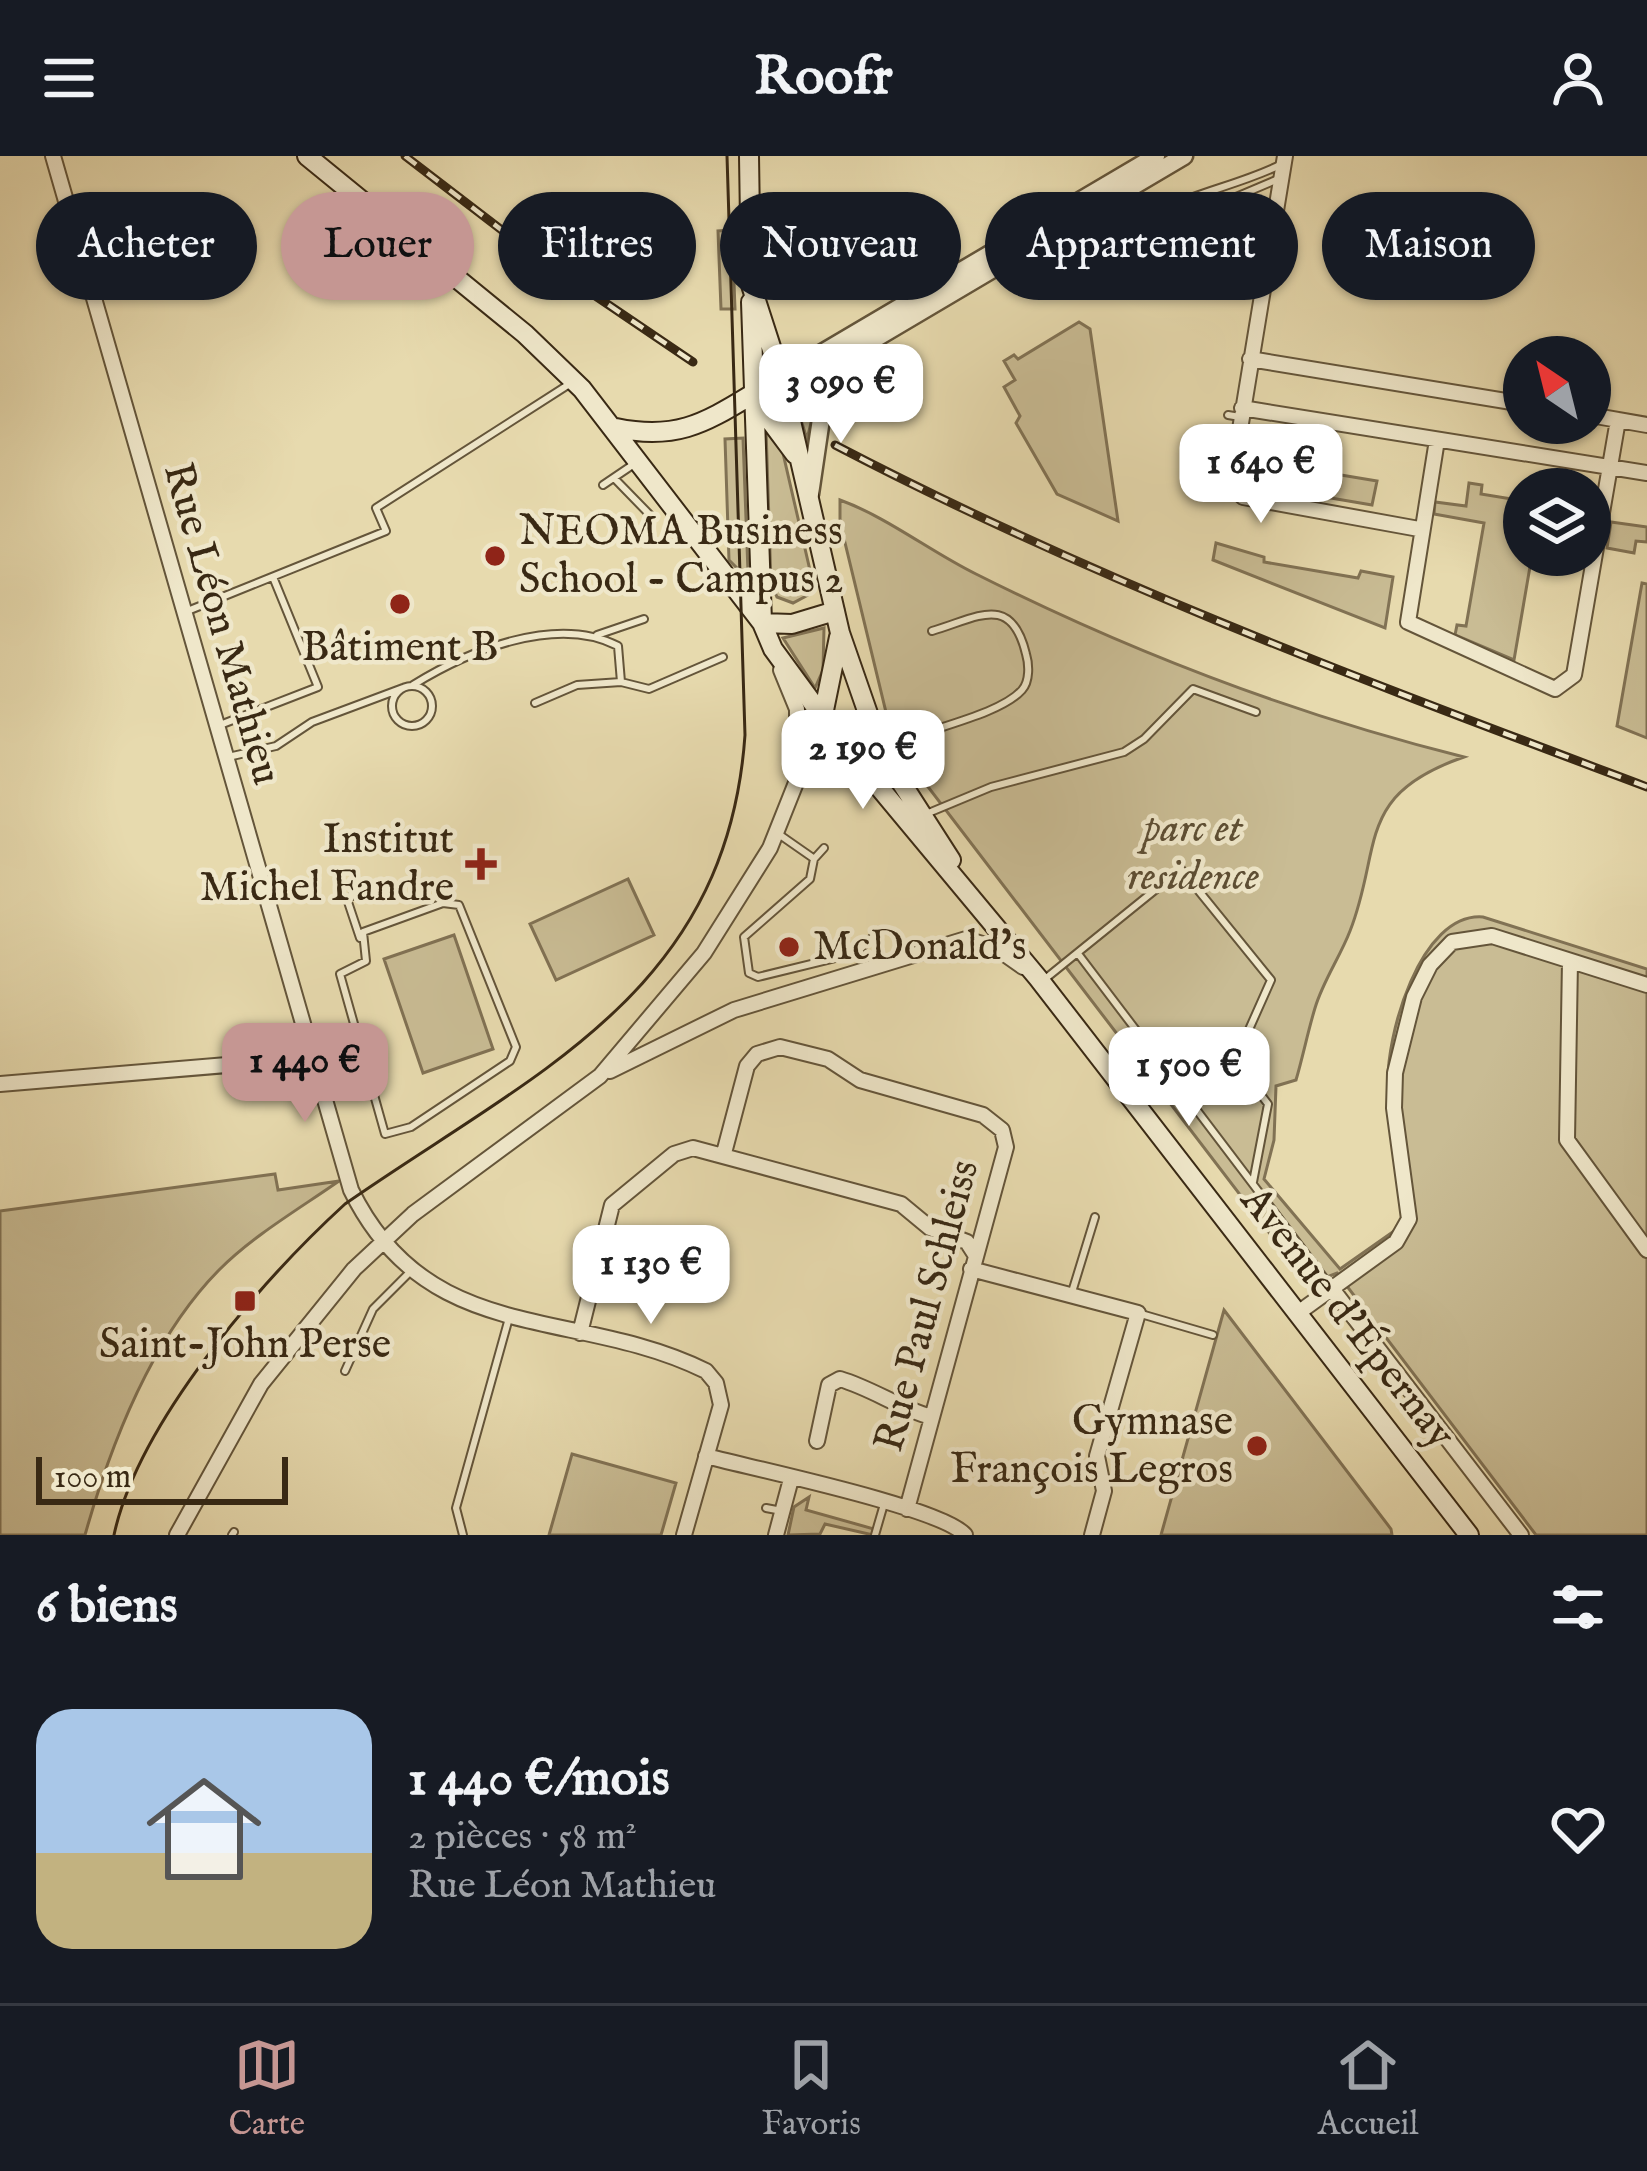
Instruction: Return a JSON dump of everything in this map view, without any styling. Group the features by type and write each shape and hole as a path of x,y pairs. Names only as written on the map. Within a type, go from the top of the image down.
{"main road":[{"path":"307,156 525,334 616,428 762,622 773,649 823,715 989,920"},
{"path":"749,156 750,192"},
{"path":"752,300 762,622"},
{"path":"757,300 782,377 840,633 881,751 989,920"},
{"path":"616,428 652,436 674,433 752,395"},
{"path":"752,395 801,461"},
{"path":"762,622 792,624 835,610"},
{"path":"823,715 840,633"},
{"name":"Avenue d'Épernay","path":"989,920 1469,1535"}],"street":[{"name":"Rue Léon Mathieu","path":"53,156 351,1190 384,1241 442,1294 706,1371 716,1383 721,1405 684,1535"},
{"path":"961,270 1156,156"},
{"path":"1124,192 1184,156"},
{"path":"1283,166 1269,285 1237,413 1230,478 1243,497 1419,529"},
{"path":"809,499 829,380 844,358 985,274"},
{"path":"752,395 910,300"},
{"path":"1250,359 1503,401"},
{"path":"1237,413 1609,468 1618,420"},
{"path":"1611,419 1647,425"},
{"path":"1437,440 1419,529 1408,622 1562,688 1574,675 1591,576"},
{"path":"1611,468 1647,473"},
{"path":"773,649 797,709 797,782"},
{"path":"600,1076 704,953 777,833 823,715"},
{"path":"1298,1313 1396,1242 1409,1219 1394,1108 1395,1072 1402,1033 1430,964 1452,942 1469,935 1492,936 1647,985"},
{"path":"178,1535 261,1384 314,1316 427,1202 600,1076 734,1010 966,939 996,948 1039,980"},
{"path":"1570,961 1568,1140 1644,1239"},
{"name":"Rue Paul Schleiss","path":"724,1154 747,1066 757,1054 781,1047 828,1059 860,1080 982,1115 1002,1130 1006,1147 907,1509"},
{"path":"0,1084 310,1054"},
{"path":"580,1333 617,1197 674,1154 693,1148 724,1154 901,1204 930,1228 967,1242 973,1263 1138,1313 1096,1456 1104,1491 1093,1535"},
{"name":"Avenue d'Épernay","path":"1333,1289 1521,1535"},
{"path":"817,1441 829,1385 840,1379 874,1389 893,1406 931,1417"},
{"path":"706,1456 907,1509 957,1526 965,1535"},
{"path":"776,1535 774,1510 791,1479"}],"lane":[{"path":"1283,166 1224,202 1219,216 1196,231 1181,232 1168,207 1204,191 1240,185 1283,166"},
{"path":"183,612 386,531 376,508 574,381"},
{"path":"603,485 640,460"},
{"path":"614,478 651,516"},
{"path":"216,727 318,687 273,577"},
{"path":"881,751 1022,690 1028,675 1014,621 1006,615 993,613 932,631"},
{"path":"225,758 276,746 312,722 413,685 488,648 553,634 597,635 644,619"},
{"path":"597,635 618,646 621,682"},
{"path":"536,703 577,686 621,682 649,689 723,657"},
{"path":"403,688 393,700 393,713 402,723 416,726 427,720 433,701 426,690 413,685"},
{"path":"922,816 991,788 1124,752 1193,689 1256,712"},
{"path":"777,833 814,859"},
{"path":"824,848 814,859 810,879 744,937 749,973 758,977 856,953 880,930"},
{"path":"1039,980 1079,955 1181,868 1271,980 1235,1061 1268,1104 1253,1183"},
{"path":"354,895 347,899 366,961 340,974 385,1134 411,1127 510,1061 516,1047 459,905 443,902 363,932 360,938"},
{"path":"1079,955 1333,1289"},
{"path":"310,1054 354,1026"},
{"path":"1070,1295 1095,1217"},
{"path":"345,1371 374,1309 412,1270"},
{"path":"1138,1313 1214,1335"},
{"path":"463,1535 456,1508 510,1314"},
{"path":"875,1535 884,1503"}],"green space":[{"path":"721,300 735,300 735,309 721,309"},
{"path":"1079,322 1090,329 1118,521 1057,494 1016,423 1020,416 1004,387 1015,380 1004,361 1014,355 1018,359"},
{"path":"811,369 821,382 807,439 790,386"},
{"path":"766,429 782,449 812,579 808,595 793,603 777,597 771,583"},
{"path":"743,438 748,572 744,575 729,560 725,439"},
{"path":"1281,465 1377,481 1372,505 1278,489"},
{"path":"1469,483 1482,485 1481,494 1503,498 1503,576 1528,576 1514,660 1455,635 1457,625 1466,626 1484,523 1434,514 1435,502 1466,506"},
{"name":"parc et residence","path":"840,500 976,574 1154,655 1339,722 1464,757 1404,788 1388,807 1378,827 1350,931 1315,1008 1296,1080 1276,1086 1274,1140 1264,1179 1340,1269 1397,1229 1402,1217 1403,1185 1389,1066 1411,982 1441,934 1461,921 1483,917 1647,969 1647,1535 1536,1535 1337,1273 1314,1282 1303,1277 893,741 840,522"},
{"path":"1611,522 1647,527 1647,542 1636,541 1634,553 1611,549"},
{"path":"1216,543 1264,557 1264,562 1358,578 1361,571 1393,577 1385,628 1213,560"},
{"path":"1642,583 1647,584 1647,738 1617,726"},
{"path":"824,628 823,670 815,688 783,638"},
{"path":"628,879 654,935 556,980 530,924"},
{"path":"454,935 493,1049 423,1073 384,959"},
{"path":"275,1174 278,1190 339,1181 233,1257 195,1297 136,1394 85,1535 0,1535 0,1211"},
{"name":"Gymnase François Legros","path":"1224,1310 1391,1529 1392,1535 1161,1535"},
{"path":"572,1454 676,1483 661,1535 549,1535"},
{"path":"809,1497 806,1510 874,1529 873,1535 825,1524 820,1534 788,1535 794,1507"}],"tram line":[{"path":"114,1535 127,1492 175,1401 277,1272 345,1204 549,1067 608,1018 660,963 701,899 730,824 745,735 727,156"}],"railway":[{"path":"405,156 529,251 693,362"},
{"path":"835,445 1135,586 1647,787"}],"place":[{"name":"NEOMA Business School - Campus 2","path":"495,556"},
{"name":"Bâtiment B","path":"400,604"},
{"name":"Institut Michel Fandre","path":"481,864"},
{"name":"McDonald's","path":"789,947"},
{"name":"Saint-John Perse","path":"245,1301"},
{"name":"Gymnase François Legros","path":"1257,1446"}]}
